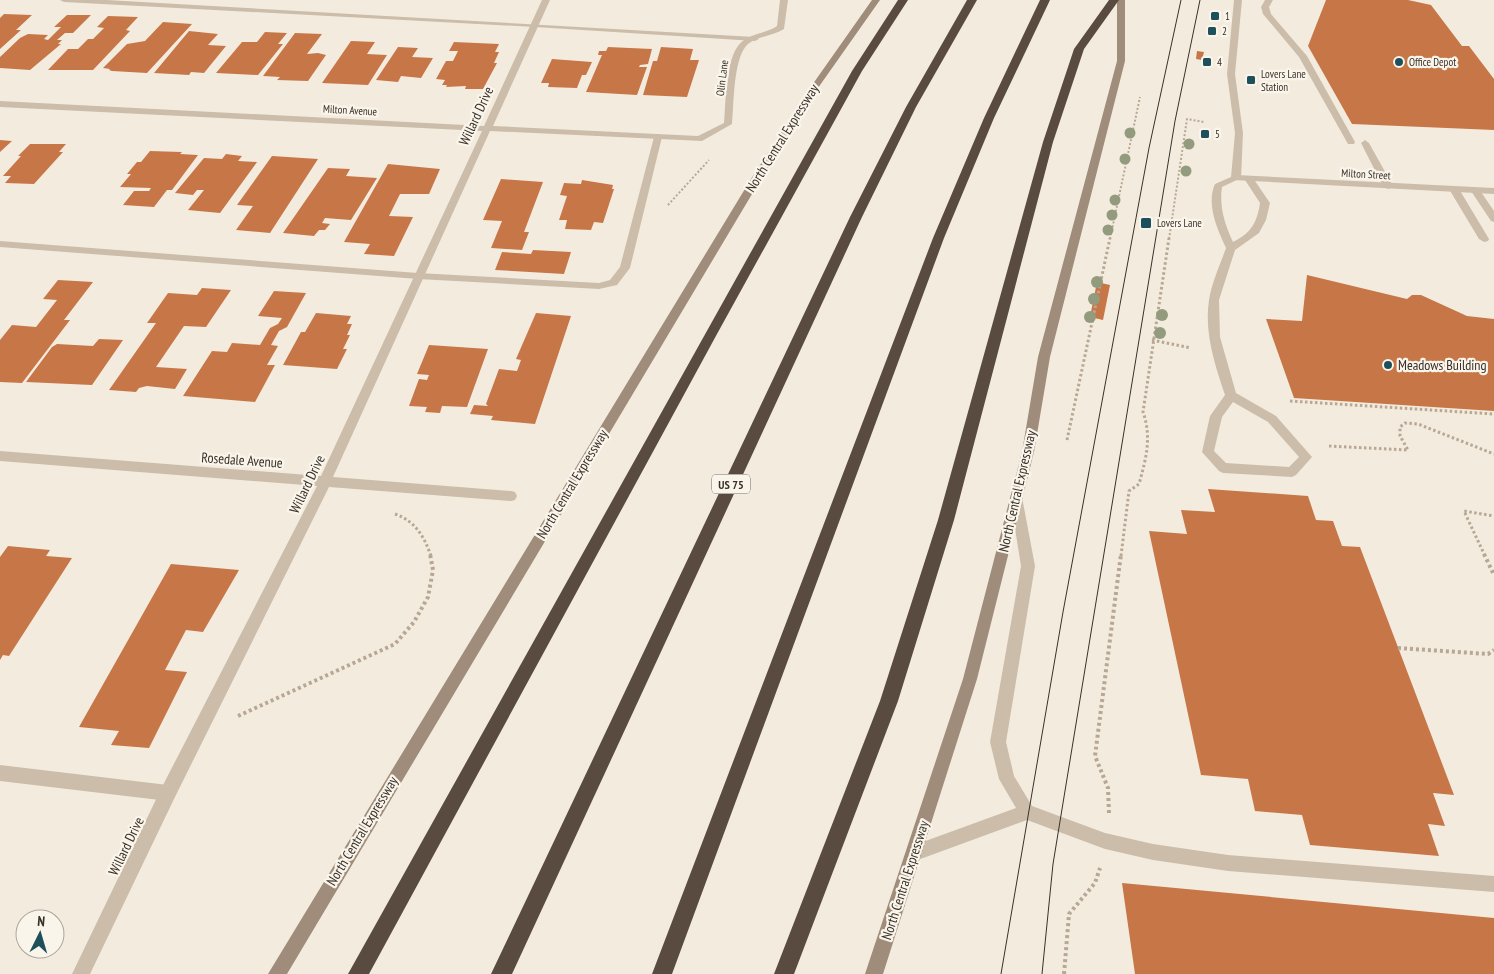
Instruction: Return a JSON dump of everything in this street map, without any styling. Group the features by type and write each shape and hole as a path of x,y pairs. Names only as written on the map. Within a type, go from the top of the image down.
{"highway":[{"path":"358,974 728,300 857,71 904,0"},
{"name":"US 75","path":"501,974 856,217 911,107 972,0"},
{"path":"662,974 801,606 923,273 1016,56 1045,0"},
{"path":"784,974 890,701 946,520 1048,142 1079,49 1114,0"}],"main road":[{"name":"North Central Expressway","path":"277,974 440,700 766,162 826,66 876,0"},
{"name":"North Central Expressway","path":"874,974 970,679 1028,452 1044,357 1121,61 1121,0"}],"street":[{"path":"64,0 535,25 755,40"},
{"name":"Willard Drive","path":"81,974 168,793 325,482 546,0"},
{"name":"Olin Lane","path":"699,139 728,124 737,52 746,42 770,36 781,27 784,0"},
{"path":"1231,248 1220,227 1215,198 1218,186 1236,178 1239,133 1230,74 1238,0"},
{"path":"1268,0 1267,14 1303,56 1351,142"},
{"name":"Milton Avenue","path":"0,104 699,139"},
{"path":"0,244 418,276 599,286 613,283 625,268 658,137"},
{"path":"1365,143 1388,186"},
{"name":"Milton Street","path":"1236,178 1494,191"},
{"path":"1231,396 1216,416 1208,452 1223,468 1292,472 1306,457 1272,419 1231,396 1216,351 1212,324 1214,299 1231,248 1253,236 1262,221 1265,203 1250,180"},
{"path":"1454,189 1484,239"},
{"path":"1476,190 1494,219"},
{"name":"Rosedale Avenue","path":"0,456 511,496"},
{"path":"1016,497 1028,566 998,742 1007,779 1027,812"},
{"path":"0,773 168,793"},
{"path":"914,852 1027,812 1106,840 1153,852 1228,863 1494,884"}],"path":[{"path":"1067,440 1140,97"},
{"path":"1064,974 1069,914 1073,906 1091,890 1098,878 1106,840 1111,799 1108,785 1097,766 1095,756 1129,491 1139,484 1146,461 1150,429 1143,412 1152,340 1187,118 1204,122"},
{"path":"666,212 669,204 715,154"},
{"path":"1152,340 1216,351"},
{"path":"1281,400 1494,414"},
{"path":"1295,445 1408,450 1400,436 1400,427 1405,423 1418,424 1494,454"},
{"path":"1494,516 1464,511 1494,575"},
{"path":"234,718 395,644 413,626 428,598 434,578 432,554 421,531 411,522 391,513"},
{"path":"1398,648 1488,654 1494,650"}],"building":[{"name":"Office Depot","path":"1326,0 1408,0 1431,5 1462,46 1469,46 1494,79 1494,130 1352,124 1308,46"},
{"path":"4,14 32,15 16,30 21,30 0,49 0,18"},
{"path":"67,15 91,15 73,33 65,33 57,40 62,40 58,44 61,44 30,70 0,68 0,57 20,38 28,34 48,35 44,39 48,40 61,27 54,27"},
{"path":"108,16 138,17 126,30 130,31 93,70 48,70 68,49 78,49 88,39 93,39 104,28 97,27"},
{"path":"163,22 192,24 147,73 112,71 103,68 127,44 145,41"},
{"path":"189,31 218,34 208,45 226,46 204,73 191,72 189,75 154,73"},
{"path":"265,32 287,33 278,44 283,44 258,75 216,73 242,42 257,42"},
{"path":"295,33 322,34 307,54 318,53 326,55 308,81 277,80 280,77 263,76"},
{"path":"351,41 375,42 367,54 387,55 368,85 322,83"},
{"path":"454,42 499,44 495,52 499,52 494,63 497,63 483,89 465,89 466,86 446,87 447,85 442,85 445,80 436,79 446,61 453,61 458,51 449,51"},
{"path":"398,47 418,48 412,57 433,58 421,78 401,76 398,82 376,80"},
{"path":"608,47 652,49 648,64 640,65 639,67 647,67 637,95 586,92 602,55 598,55 599,51 606,51"},
{"path":"661,47 693,49 690,60 699,60 687,97 643,95 653,61 657,61"},
{"path":"1197,51 1204,52 1202,60 1196,59"},
{"path":"552,59 592,62 586,75 582,75 577,88 548,87 549,83 541,83"},
{"path":"0,140 12,141 0,152"},
{"path":"30,144 66,144 59,152 63,152 34,184 5,183 11,176 3,176"},
{"path":"150,151 182,152 180,154 198,155 172,190 167,190 154,207 123,205 134,191 149,191 151,188 120,187 131,174 127,174 137,162 141,162"},
{"path":"226,154 242,156 238,161 257,162 220,213 188,210 204,190 197,190 193,195 175,193 204,158 222,159"},
{"path":"272,156 318,159 270,233 236,230 253,206 237,205"},
{"path":"388,164 440,169 429,194 400,194 389,216 413,217 394,256 364,254 370,244 344,242"},
{"path":"328,168 350,169 346,176 377,178 351,220 325,218 322,223 330,224 325,230 319,230 314,236 283,233"},
{"path":"501,179 543,182 524,232 529,232 522,250 491,248 502,221 483,220"},
{"path":"582,180 613,185 612,189 614,189 603,223 594,222 591,230 565,229 567,220 559,220 567,196 560,195 564,183 581,184"},
{"path":"533,250 571,252 564,274 495,270 502,252 531,254"},
{"name":"Meadows Building","path":"1307,275 1407,299 1412,295 1421,295 1467,316 1494,319 1494,411 1294,398 1266,319 1302,321"},
{"path":"58,280 93,282 64,320 70,320 22,383 0,382 0,340 12,325 36,327 57,300 43,299"},
{"path":"1097,282 1110,285 1103,320 1090,317"},
{"path":"202,288 231,290 206,327 184,326 156,367 187,369 175,389 147,386 139,388 136,392 109,390 156,323 147,323 168,293 197,295"},
{"path":"274,291 306,293 287,327 279,331 271,345 278,346 267,365 275,365 255,402 183,396 212,351 227,352 232,343 260,345 270,328 278,324 282,318 258,316"},
{"path":"316,313 351,316 347,324 352,324 347,335 350,335 343,349 347,349 337,369 283,365 301,332 305,332"},
{"path":"536,313 571,316 535,424 491,420 493,416 470,414 474,405 488,406 486,404 499,369 517,371 521,360 516,359"},
{"path":"99,339 123,340 92,385 26,382 52,347 57,344 93,346"},
{"path":"429,345 488,349 467,407 442,406 440,413 425,412 427,407 409,406 419,379 427,380 429,375 417,374"},
{"path":"1208,489 1308,496 1316,520 1333,521 1342,546 1360,547 1454,795 1433,793 1445,826 1428,824 1439,856 1310,845 1302,815 1255,811 1248,779 1201,775 1149,531 1187,534 1181,510 1215,512"},
{"path":"8,546 50,550 46,556 72,558 9,656 3,655 0,660 0,557"},
{"path":"171,564 239,570 203,632 186,630 165,670 187,672 149,748 111,745 119,731 79,727"},
{"path":"1122,883 1494,918 1494,974 1135,974"}],"tram line":[{"path":"1001,974 1063,612 1149,148 1181,0"},
{"path":"1042,974 1053,864 1175,121 1200,0"}],"place":[{"name":"1","path":"1215,16"},
{"name":"2","path":"1212,31"},
{"name":"4","path":"1207,62"},
{"name":"Office Depot","path":"1399,62"},
{"name":"Lovers Lane Station","path":"1251,80"},
{"name":"5","path":"1205,134"},
{"name":"Lovers Lane","path":"1146,223"},
{"name":"Meadows Building","path":"1388,365"}]}
